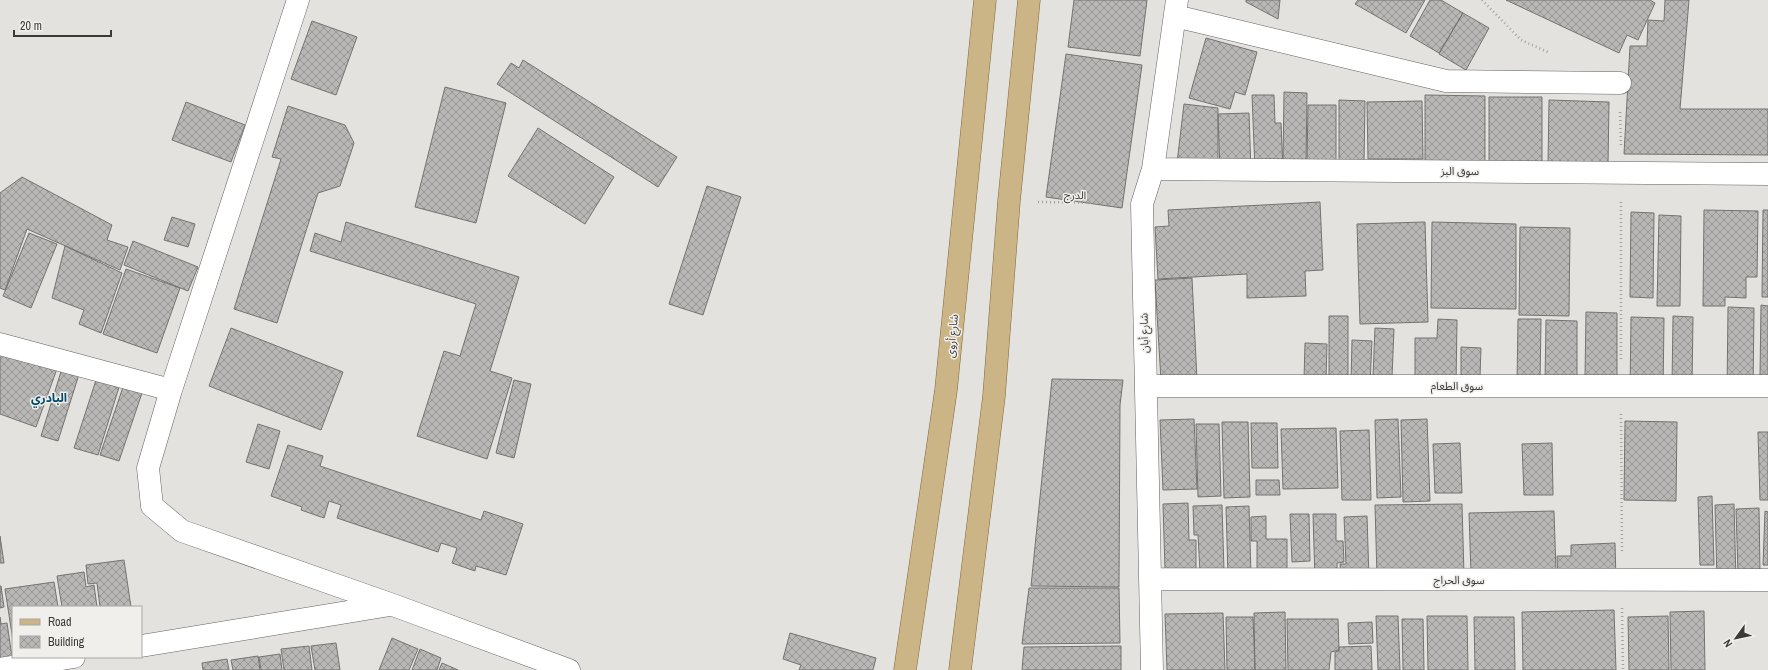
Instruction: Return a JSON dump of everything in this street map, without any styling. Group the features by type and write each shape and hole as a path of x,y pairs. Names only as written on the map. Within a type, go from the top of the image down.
{"main road":[{"name":"شارع أروى","path":"905,670 946,390 985,0"},
{"path":"960,670 994,396 1009,201 1029,0"}],"street":[{"path":"298,0 171,390 148,468 152,506 182,531 393,605 569,670"},
{"path":"1176,8 1446,81 1620,83"},
{"name":"شارع أبان","path":"1152,670 1142,204 1153,169 1176,8"},
{"name":"سوق البز","path":"1153,169 1768,174"},
{"path":"0,344 171,390"},
{"name":"سوق الطعام","path":"1146,386 1768,386"},
{"name":"سوق الحراج","path":"1150,579 1768,580"},
{"path":"142,646 393,605"},
{"path":"0,669 68,658"}],"path":[{"path":"1482,0 1521,40 1556,56"},
{"path":"1620,83 1620,386 1623,670"},
{"name":"الدرج","path":"1009,201 1142,204"}],"building":[{"path":"1074,0 1147,0 1140,56 1068,47"},
{"path":"1246,0 1280,0 1278,19 1246,2"},
{"path":"1358,0 1425,0 1406,33 1355,4"},
{"path":"1430,0 1441,0 1463,13 1439,53 1410,36"},
{"path":"1506,0 1650,0 1655,3 1638,40 1627,35 1619,53"},
{"path":"1665,0 1689,0 1680,109 1768,109 1768,155 1624,154 1630,46 1647,46 1648,20 1664,21"},
{"path":"1463,13 1489,28 1466,70 1439,54"},
{"path":"312,21 357,37 336,95 291,79"},
{"path":"1206,38 1257,52 1245,95 1235,92 1230,109 1189,98"},
{"path":"1066,54 1142,65 1122,208 1046,197"},
{"path":"523,60 677,157 658,187 497,84 511,63 519,68"},
{"path":"445,87 506,103 476,223 415,207"},
{"path":"1284,92 1307,93 1306,166 1283,165"},
{"path":"1252,95 1274,95 1275,123 1281,123 1283,169 1255,170"},
{"path":"1425,95 1485,96 1485,162 1425,162"},
{"path":"1489,97 1542,97 1542,169 1489,169"},
{"path":"1339,100 1365,101 1364,164 1339,163"},
{"path":"1549,100 1609,102 1608,166 1548,164"},
{"path":"1422,101 1423,159 1368,159 1367,102"},
{"path":"186,102 245,125 231,162 172,140"},
{"path":"1184,104 1218,108 1218,169 1177,163"},
{"path":"1308,105 1336,105 1336,163 1307,163"},
{"path":"288,106 345,125 354,143 340,186 318,193 277,323 234,309 281,159 272,157"},
{"path":"1249,113 1251,171 1220,172 1218,114"},
{"path":"538,128 614,177 585,224 508,176"},
{"path":"22,177 112,225 107,240 128,247 120,270 27,229 5,290 0,288 0,193"},
{"path":"707,186 741,197 703,315 669,304"},
{"path":"1320,202 1323,270 1305,271 1306,296 1247,298 1247,274 1158,279 1155,227 1169,226 1168,210"},
{"path":"1704,210 1758,211 1757,277 1746,277 1746,298 1725,297 1725,306 1703,306"},
{"path":"1763,210 1768,210 1768,297 1762,297"},
{"path":"1631,212 1654,213 1653,298 1630,297"},
{"path":"1659,215 1681,216 1680,306 1657,306"},
{"path":"172,217 195,224 188,247 164,240"},
{"path":"346,222 519,277 490,371 512,378 487,459 417,436 444,351 460,356 476,304 310,251 315,233 341,242"},
{"path":"1425,222 1428,322 1360,324 1357,224"},
{"path":"1432,222 1516,224 1516,309 1431,308"},
{"path":"1520,227 1570,228 1569,316 1519,315"},
{"path":"29,233 57,244 31,308 3,296"},
{"path":"133,241 198,267 188,291 124,265"},
{"path":"65,246 122,273 101,333 79,324 84,310 52,298"},
{"path":"126,269 180,288 157,353 103,334"},
{"path":"1192,278 1197,380 1161,381 1155,280"},
{"path":"1761,305 1768,306 1768,376 1760,376"},
{"path":"1728,307 1754,308 1753,393 1727,393"},
{"path":"1586,312 1617,313 1617,378 1585,377"},
{"path":"1329,316 1348,316 1348,384 1329,384"},
{"path":"1673,316 1693,317 1692,386 1672,386"},
{"path":"1631,317 1664,318 1663,394 1630,394"},
{"path":"1438,319 1457,320 1456,385 1415,384 1415,338 1437,338"},
{"path":"1518,319 1541,319 1540,385 1517,385"},
{"path":"1546,320 1577,321 1577,384 1545,383"},
{"path":"231,328 343,372 321,430 209,386"},
{"path":"1375,328 1394,329 1392,377 1373,376"},
{"path":"1352,340 1372,341 1370,384 1351,383"},
{"path":"1305,343 1327,344 1326,380 1304,379"},
{"path":"1461,347 1481,348 1480,376 1461,375"},
{"path":"0,348 58,366 36,427 0,414"},
{"path":"64,362 81,368 58,441 41,436"},
{"path":"97,377 120,384 98,455 74,448"},
{"path":"1052,379 1123,380 1120,405 1119,587 1031,586"},
{"path":"514,380 531,384 514,458 496,453"},
{"path":"123,387 142,393 119,461 100,455"},
{"path":"1194,419 1197,489 1163,490 1160,420"},
{"path":"1398,419 1401,497 1377,498 1375,420"},
{"path":"1427,419 1430,501 1403,502 1401,420"},
{"path":"1625,421 1677,422 1676,501 1624,500"},
{"path":"1222,422 1248,422 1250,497 1224,498"},
{"path":"1251,423 1277,423 1278,468 1252,468"},
{"path":"258,424 280,431 269,469 246,462"},
{"path":"1196,424 1219,424 1221,496 1198,497"},
{"path":"1336,428 1338,488 1283,489 1281,429"},
{"path":"1369,430 1371,500 1342,500 1340,431"},
{"path":"1758,432 1768,432 1768,500 1760,500"},
{"path":"1460,443 1462,493 1435,493 1433,444"},
{"path":"1552,443 1553,495 1524,495 1522,444"},
{"path":"288,445 323,456 320,466 481,520 484,511 523,524 506,575 476,566 475,571 452,563 457,548 441,543 438,552 337,518 341,505 329,501 324,518 301,510 302,507 271,496"},
{"path":"1256,480 1279,480 1280,495 1256,495"},
{"path":"1712,496 1714,565 1700,565 1698,497"},
{"path":"1188,503 1189,540 1196,540 1196,569 1165,569 1163,504"},
{"path":"1462,504 1464,575 1377,577 1375,505"},
{"path":"1734,504 1736,581 1717,581 1715,505"},
{"path":"1222,505 1224,571 1200,572 1198,535 1194,535 1193,506"},
{"path":"1249,506 1251,575 1228,576 1226,507"},
{"path":"1759,508 1760,572 1738,573 1736,509"},
{"path":"1554,511 1556,572 1471,574 1469,513"},
{"path":"1765,511 1768,512 1768,565 1763,565"},
{"path":"1290,514 1309,514 1310,561 1292,562"},
{"path":"1313,514 1336,514 1336,541 1343,541 1344,562 1337,563 1337,580 1315,581"},
{"path":"1266,516 1266,539 1287,539 1287,581 1257,581 1257,541 1251,541 1251,517"},
{"path":"1367,516 1369,579 1341,579 1340,564 1346,564 1344,517"},
{"path":"0,536 4,563 0,563"},
{"path":"1615,543 1616,581 1558,582 1557,556 1571,556 1571,545"},
{"path":"124,560 131,606 100,606 97,583 88,584 86,565"},
{"path":"84,572 86,587 94,585 97,606 62,606 57,576"},
{"path":"54,582 58,606 12,606 12,634 5,589"},
{"path":"0,586 4,607 0,608"},
{"path":"1029,588 1119,588 1120,643 1022,644"},
{"path":"1614,610 1616,670 1523,670 1522,612"},
{"path":"1704,611 1705,670 1671,670 1670,612"},
{"path":"1285,612 1286,670 1255,670 1254,613"},
{"path":"1223,613 1225,670 1167,670 1165,614"},
{"path":"1376,616 1398,616 1400,670 1378,670"},
{"path":"1427,616 1467,616 1468,670 1428,670"},
{"path":"1668,616 1669,670 1629,670 1628,617"},
{"path":"0,617 1,624 7,623 12,657 0,659"},
{"path":"1226,617 1253,617 1255,670 1227,670"},
{"path":"1474,617 1514,617 1515,670 1475,670"},
{"path":"1287,619 1338,619 1339,650 1331,652 1329,670 1288,670"},
{"path":"1402,619 1423,619 1424,670 1403,670"},
{"path":"1372,622 1373,643 1349,644 1348,623"},
{"path":"790,633 876,658 873,670 799,670 801,665 783,659"},
{"path":"392,638 418,649 409,670 379,670"},
{"path":"336,643 340,670 315,670 311,646"},
{"path":"309,646 312,670 284,670 281,649"},
{"path":"1121,646 1121,670 1022,670 1024,647"},
{"path":"1371,646 1372,670 1335,670 1335,652 1339,651 1339,647"},
{"path":"420,649 441,658 437,670 412,670"},
{"path":"280,654 282,670 261,670 259,657"},
{"path":"258,656 260,670 233,670 231,660"},
{"path":"227,659 229,670 203,670 202,663"},
{"path":"442,663 458,670 439,670"}],"district":[{"name":"البادري","path":"49,398"}]}
